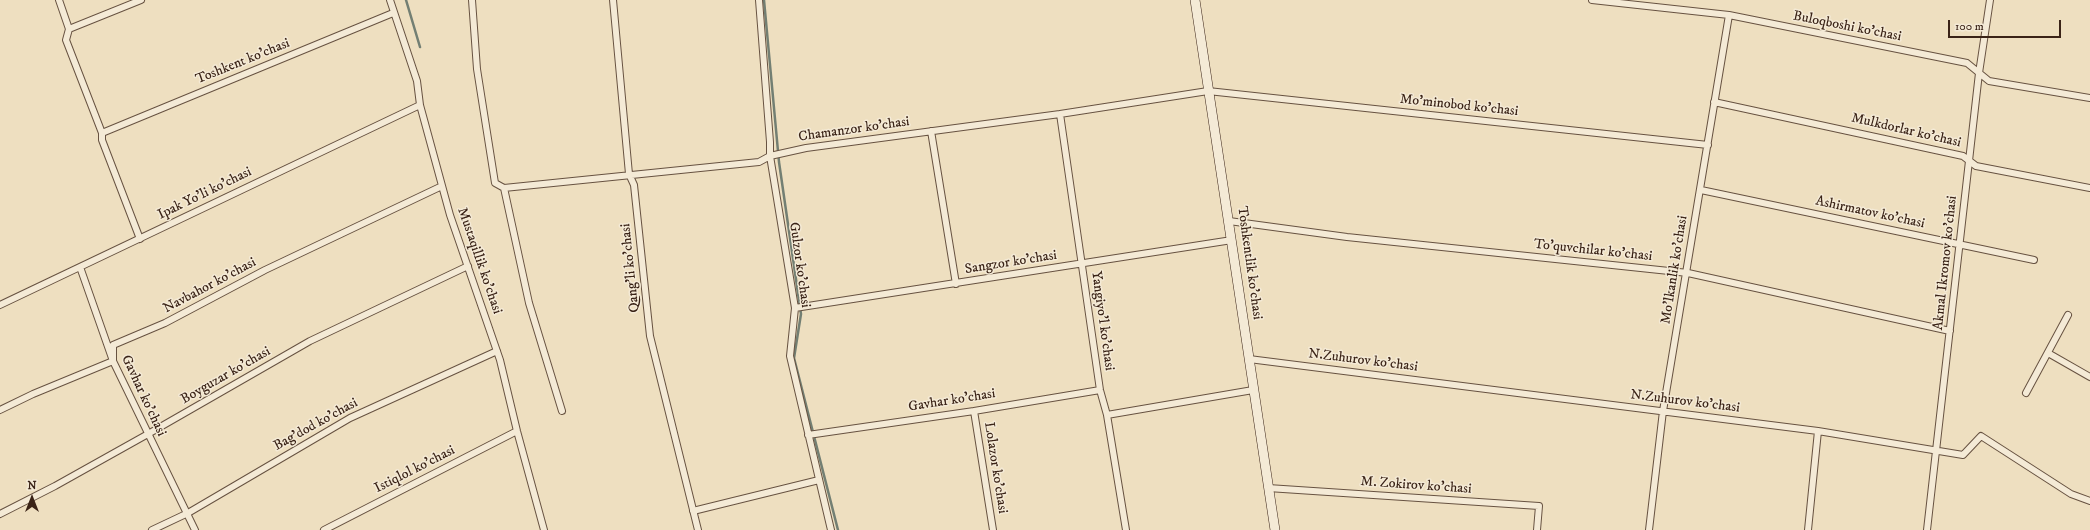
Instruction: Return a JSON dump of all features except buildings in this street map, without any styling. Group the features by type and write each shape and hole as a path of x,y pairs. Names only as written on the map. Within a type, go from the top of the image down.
{"main road":[{"name":"Toshkentlik ko'chasi","path":"1195,0 1275,530"}],"street":[{"path":"59,0 69,30 66,40 102,133 102,140 140,239"},
{"path":"69,30 141,0"},
{"name":"Mustaqillik ko'chasi","path":"390,0 393,13 417,81 420,105 442,186 497,351 544,530"},
{"path":"472,0 476,69 495,183 504,188 529,303 562,411"},
{"name":"Qang'li ko'chasi","path":"613,0 629,174 634,185 650,336 698,530"},
{"name":"Gulzor ko'chasi","path":"759,0 770,156 795,308 790,356 831,530"},
{"name":"Buloqboshi ko'chasi","path":"1592,0 1729,15 1967,63 1989,81 2090,98"},
{"path":"1657,7 1659,0"},
{"name":"Akmal Ikromov ko'chasi","path":"1927,530 1979,73 1990,0"},
{"name":"Toshkent ko'chasi","path":"102,133 393,13"},
{"name":"Mo'lkanlik ko'chasi","path":"1649,530 1663,411 1688,273 1729,15"},
{"name":"Chamanzor ko'chasi","path":"504,188 629,174 759,162 770,156 806,148 1060,114 1208,91"},
{"name":"Mo'minobod ko'chasi","path":"1208,91 1708,145"},
{"name":"Mulkdorlar ko'chasi","path":"1714,102 1963,156 1976,166 2090,188"},
{"name":"Ipak Yo'li ko'chasi","path":"0,305 420,105"},
{"name":"Yangiyo'l ko'chasi","path":"1060,114 1100,390 1107,415 1126,530"},
{"path":"931,131 956,284"},
{"name":"Navbahor ko'chasi","path":"113,361 113,345 165,323 265,270 442,186"},
{"name":"Ashirmatov ko'chasi","path":"1701,190 2034,260"},
{"name":"To'quvchilar ko'chasi","path":"1229,221 1347,237 1688,273 1950,331"},
{"name":"Sangzor ko'chasi","path":"795,308 1081,265 1232,240"},
{"name":"Boyguzar ko'chasi","path":"0,514 55,486 310,341 468,266"},
{"name":"Gavhar ko'chasi","path":"80,267 113,361 195,530"},
{"path":"2026,393 2068,315"},
{"name":"Bag'dod ko'chasi","path":"152,530 188,513 350,418 497,351"},
{"path":"2048,353 2090,377"},
{"name":"N.Zuhurov ko'chasi","path":"1249,359 1818,431 1936,449 1963,455 1981,436 2071,494 2090,501"},
{"path":"0,410 32,394 113,361"},
{"name":"Gavhar ko'chasi","path":"808,435 974,411 1100,390"},
{"path":"1107,415 1253,390"},
{"name":"Lolazor ko'chasi","path":"974,411 993,530"},
{"name":"Istiqlol ko'chasi","path":"324,530 517,431"},
{"path":"1808,530 1818,431"},
{"path":"693,511 818,480"},
{"name":"M. Zokirov ko'chasi","path":"1268,488 1539,506 1537,530"}],"waterway":[{"path":"406,0 420,47"},
{"path":"764,0 779,162 801,314 794,358 838,530"}]}
